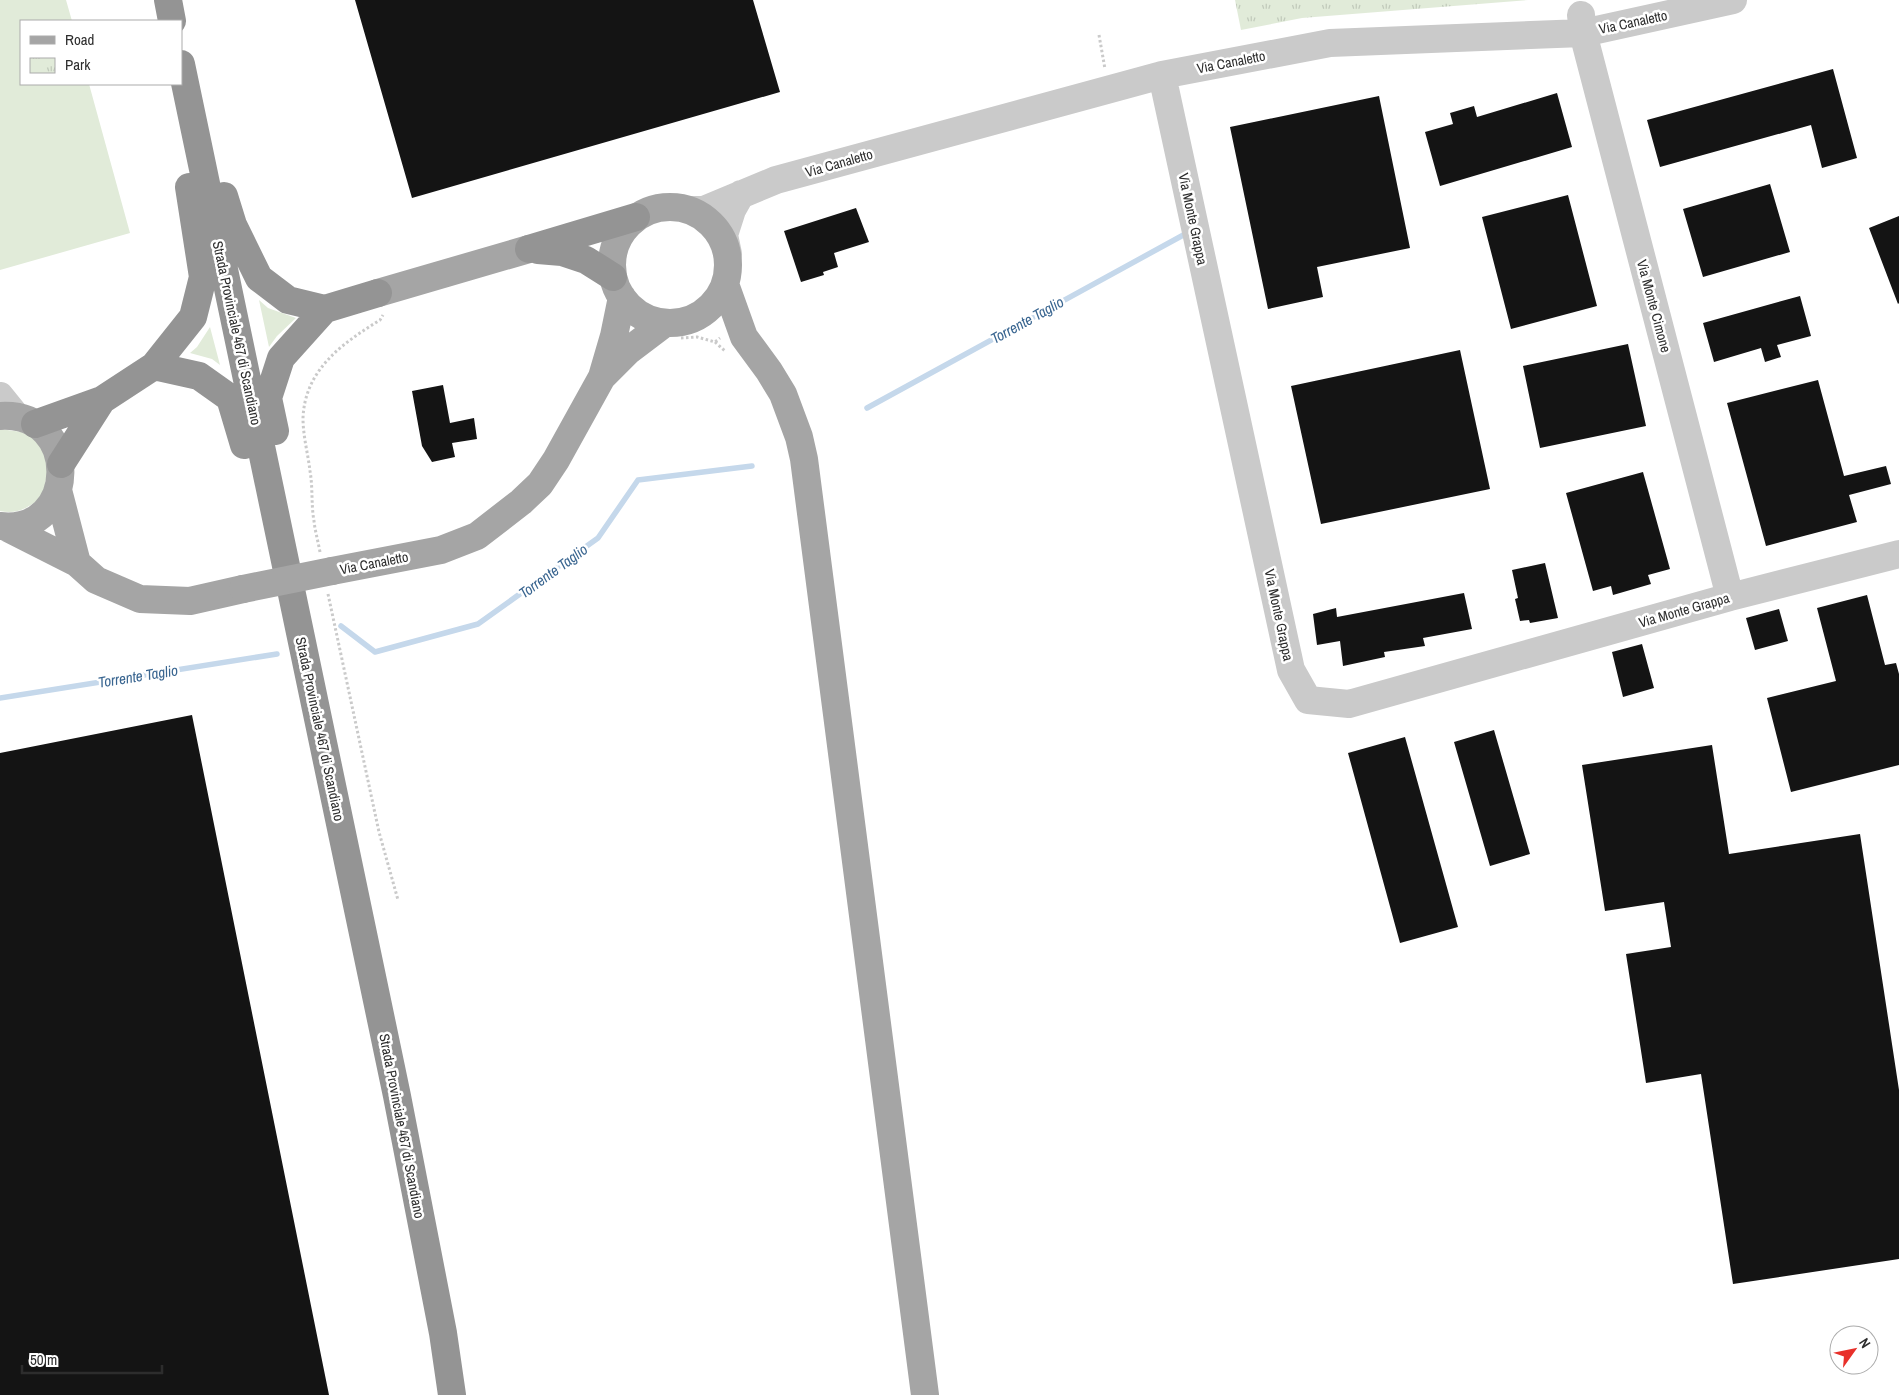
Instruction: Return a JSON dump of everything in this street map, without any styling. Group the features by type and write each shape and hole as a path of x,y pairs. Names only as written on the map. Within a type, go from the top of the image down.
{"highway":[{"path":"168,0 172,20"},
{"path":"182,57 233,226 259,278 288,300 325,309 378,293"},
{"name":"Strada Provinciale 467 di Scandiano","path":"182,69 397,1096 443,1333 452,1395"},
{"path":"17,419 102,400 154,366 193,317 204,277 183,152 178,85"},
{"path":"529,249 636,217"},
{"path":"529,249 562,252 586,260 617,287"},
{"path":"301,637 292,515 268,398 281,358 325,309"},
{"path":"154,366 199,376 230,398 301,637"},
{"path":"60,477 102,400"}],"main road":[{"path":"681,207 692,210 712,223 719,232 728,254 729,264 725,284 713,304 695,318 675,323 665,323 645,318 628,305 617,287 612,260 616,243 628,224 636,217 658,208 681,207"},
{"path":"378,293 529,249"},
{"path":"725,284 744,336 783,394 799,437 804,458 925,1395"},
{"name":"Via Canaletto","path":"3,526 77,563 96,580 140,599 190,601 441,550 477,536 521,502 540,484 602,378 614,336 617,287"},
{"path":"695,318 744,336"},
{"name":"Via Canaletto","path":"602,378 628,351 665,323"},
{"path":"17,419 43,430 55,445 77,563"},
{"path":"3,526 23,524 38,517 50,505 60,477"}],"street":[{"name":"Via Canaletto","path":"692,210 704,210 776,180 1162,74 1330,43 1582,23 1734,0"},
{"name":"Via Monte Cimone","path":"1582,23 1730,597"},
{"name":"Via Monte Grappa","path":"1162,74 1290,670 1308,700 1349,704 1730,597 1899,554"},
{"path":"728,254 724,235 732,210 741,194"},
{"path":"0,396 17,419"}],"green space":[{"path":"0,0 66,0 72,20 20,20 20,85 89,85 130,233 0,270"},
{"path":"1235,0 1528,0 1302,18 1241,30"},
{"path":"259,300 268,308 296,318 277,336 269,347"},
{"path":"210,327 220,365 212,359 190,353 197,347"},
{"path":"0,429 29,433 50,456 43,497 18,511 0,511"}],"building":[{"path":"355,0 753,0 780,92 412,198"},
{"path":"1833,69 1857,158 1822,168 1811,125 1660,167 1647,120"},
{"path":"1557,93 1572,147 1440,186 1425,132 1453,124 1450,113 1474,106 1477,117"},
{"path":"1379,96 1410,248 1317,267 1323,297 1268,309 1230,127"},
{"path":"1770,184 1790,252 1703,277 1683,209"},
{"path":"1568,195 1597,306 1511,329 1482,217"},
{"path":"856,208 869,242 834,253 838,267 823,272 824,275 801,282 784,231"},
{"path":"1899,216 1899,303 1898,304 1869,228"},
{"path":"1800,296 1811,336 1777,345 1781,357 1765,362 1761,348 1714,362 1703,323"},
{"path":"1628,344 1646,426 1540,448 1523,366"},
{"path":"1460,350 1490,489 1321,524 1291,386"},
{"path":"1818,380 1844,476 1886,466 1891,484 1849,495 1857,522 1766,546 1727,403"},
{"path":"443,385 450,423 474,418 477,439 452,443 455,457 432,462 422,446 412,391"},
{"path":"1643,472 1670,569 1648,575 1651,584 1613,595 1611,586 1593,591 1566,493"},
{"path":"1545,563 1558,618 1530,623 1529,620 1520,621 1515,599 1518,598 1512,570"},
{"path":"1464,593 1472,629 1423,638 1425,646 1384,652 1385,657 1343,666 1340,641 1317,645 1313,614 1336,608 1337,617"},
{"path":"1867,595 1885,665 1896,663 1899,674 1899,765 1791,792 1767,698 1836,681 1817,608"},
{"path":"1779,609 1788,641 1755,650 1746,618"},
{"path":"1642,644 1654,688 1623,697 1612,652"},
{"path":"192,715 329,1395 0,1395 0,753"},
{"path":"1494,730 1530,854 1490,866 1454,742"},
{"path":"1405,737 1458,927 1400,943 1348,753"},
{"path":"1712,745 1729,854 1860,834 1899,1090 1899,1259 1733,1284 1701,1074 1646,1083 1626,954 1671,947 1664,902 1605,911 1582,765"}],"waterway":[{"name":"Torrente Taglio","path":"867,408 1187,233"},
{"name":"Torrente Taglio","path":"341,626 375,652 478,624 598,538 638,480 752,466"},
{"name":"Torrente Taglio","path":"0,698 277,654"}]}
